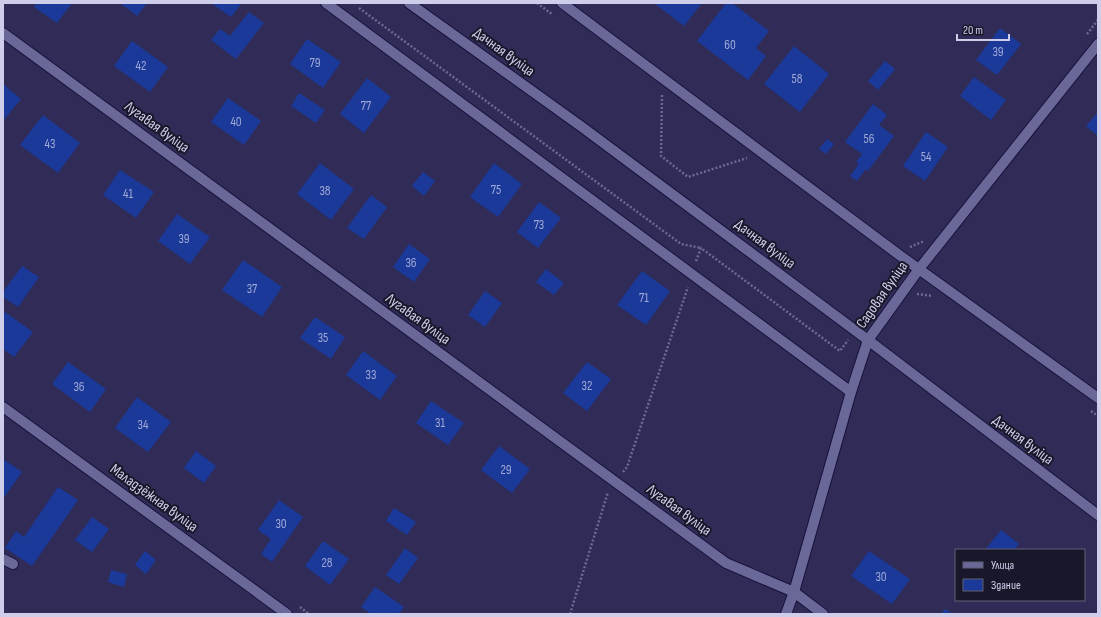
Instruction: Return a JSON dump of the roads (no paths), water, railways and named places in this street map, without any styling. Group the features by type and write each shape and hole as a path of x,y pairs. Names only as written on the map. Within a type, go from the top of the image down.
{"street":[{"path":"326,3 851,392"},
{"name":"Дачная вуліца","path":"409,3 588,132 868,340 1098,515"},
{"path":"562,3 919,269 1098,398"},
{"name":"Лугавая вуліца","path":"3,33 726,563 794,592 823,614"},
{"name":"Садовая вуліца","path":"786,614 794,592 851,392 868,340 919,269 1098,44"},
{"name":"Маладзёжная вуліца","path":"3,407 287,614"},
{"path":"3,559 13,564"}]}
